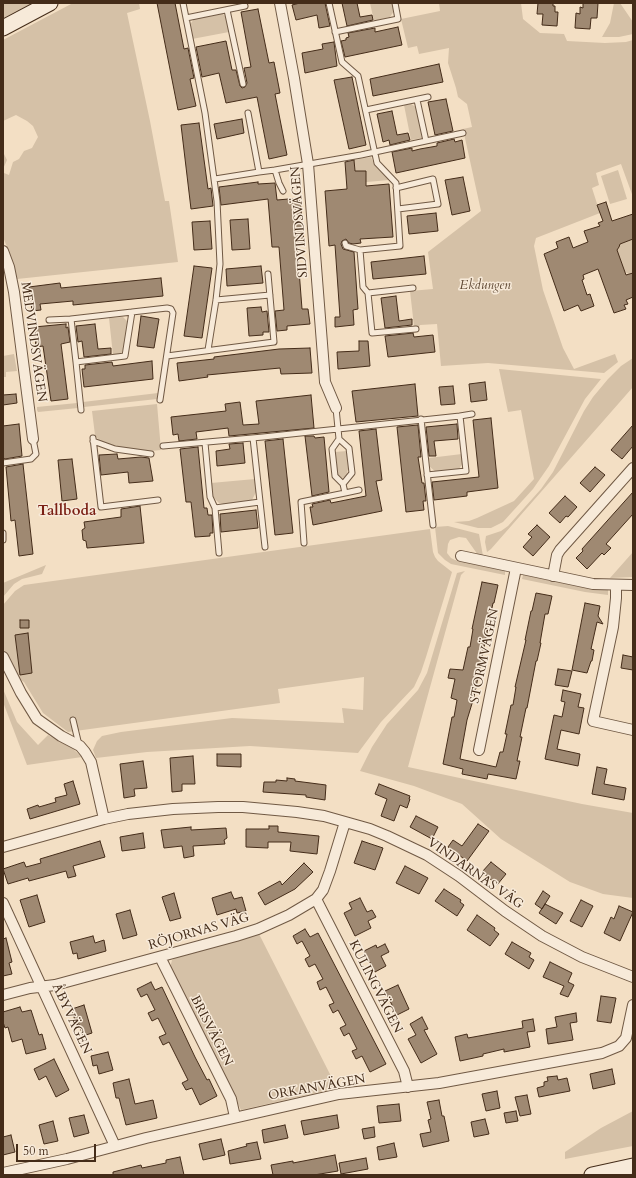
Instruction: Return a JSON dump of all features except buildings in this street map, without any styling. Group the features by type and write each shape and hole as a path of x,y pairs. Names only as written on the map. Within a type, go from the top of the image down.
{"main road":[{"path":"3,28 50,3"},
{"path":"592,1175 633,1166"},
{"path":"607,1175 633,1171"}],"street":[{"name":"SIDVINDSVÄGEN","path":"280,3 294,74 308,164 325,382 336,408"},
{"name":"MEDVINDSVÄGEN","path":"3,251 9,267 14,292 33,438"},
{"path":"553,576 557,555 560,550 633,468"},
{"path":"461,556 593,584 633,585"},
{"name":"STORMVÄGEN","path":"479,750 516,568"},
{"path":"616,585 613,627 593,722 633,730"},
{"path":"3,657 21,693 37,719 80,746 90,762 104,819"},
{"name":"VINDARNAS VÄG","path":"3,847 104,819 149,811 243,807 324,816 387,836 427,855 459,876 517,920 542,936 582,957 633,977"},
{"name":"RÖJORNAS VÄG","path":"3,995 55,985 160,957 258,929 289,915 316,899 323,890 345,822"},
{"name":"KULINGVÄGEN","path":"316,899 404,1071 408,1087"},
{"name":"ÅBYVÄGEN","path":"3,903 115,1146"},
{"name":"BRISVÄGEN","path":"160,957 231,1099 235,1117"},
{"name":"ORKANVÄGEN","path":"3,1173 67,1159 235,1117 339,1094 439,1084 610,1051 619,1046 626,1038 633,1005"}],"lane":[{"path":"183,3 201,90 215,179 220,257 216,300 208,350"},
{"path":"329,3 342,62 358,76 377,163 396,183 398,209 400,246 360,250 346,246 345,243"},
{"path":"335,32 398,19 395,3"},
{"path":"186,18 245,6"},
{"path":"227,10 243,84"},
{"path":"366,110 428,97"},
{"path":"417,100 426,141"},
{"path":"248,113 260,172"},
{"path":"215,179 374,152 463,133"},
{"path":"275,170 283,191"},
{"path":"396,188 433,179 438,204 398,209"},
{"path":"360,250 363,287 368,293 372,333 416,329"},
{"path":"167,356 274,342 268,274"},
{"path":"368,293 413,288"},
{"path":"216,300 270,295"},
{"path":"50,320 167,308 171,309 173,313 160,400"},
{"path":"76,362 125,356 132,312"},
{"path":"71,319 81,410"},
{"name":"SIDVINDSVÄGEN","path":"336,408 339,439 349,448 352,473 344,484 335,476 332,448 339,439"},
{"path":"163,446 205,443 472,414"},
{"path":"427,475 466,471 460,416"},
{"path":"421,419 433,525"},
{"path":"3,463 31,459 36,454 33,438"},
{"path":"253,438 265,547"},
{"path":"151,454 115,449 93,439 100,507 158,500"},
{"path":"205,443 210,497 215,508 219,553"},
{"path":"344,484 344,493"},
{"path":"304,543 301,502 359,490"},
{"path":"215,508 260,502"},
{"path":"3,533 3,540"},
{"path":"73,720 80,746"}],"green space":[{"path":"3,3 34,3 3,20"},
{"path":"73,3 139,3 140,9 127,13 165,201 169,201 178,262 17,279 11,257 3,237 3,169 4,173 9,175 13,162 19,159 24,151 32,148 38,137 33,126 16,115 3,121 3,40"},
{"path":"370,3 392,3 394,11 390,17 374,21"},
{"name":"Ekdungen","path":"439,3 521,3 523,19 540,33 564,34 567,41 605,43 626,42 633,40 633,197 621,164 596,173 599,185 592,188 600,213 536,238 534,246 543,290 563,348 574,369 615,354 618,362 604,373 488,363 441,366 437,324 420,325 418,329 414,326 410,291 433,289 428,252 481,211 463,129 472,127 467,104 458,97 448,63 449,48 419,54 417,46 408,48 401,19 440,11"},
{"path":"614,3 620,3 633,22 633,34 619,37 602,37 610,23"},
{"path":"222,13 226,17 229,32 192,39 189,26 194,19"},
{"path":"411,104 416,107 422,138 411,140 404,105"},
{"path":"3,152 7,160 3,169"},
{"path":"371,157 375,166 389,180 356,183 354,160"},
{"path":"618,170 627,199 610,204 601,176"},
{"path":"633,239 633,273 629,274 625,272 617,250 620,244"},
{"path":"123,317 128,322 122,354 113,355 109,318"},
{"path":"14,354 17,371 6,372 6,377 3,377 3,356"},
{"path":"633,358 633,387 487,552 485,542 486,536 501,531 508,526 541,489 553,472 584,411 593,397 621,366"},
{"path":"499,369 601,379 585,399 549,466 533,489 503,522 491,528 478,528 454,522 469,521 514,501 534,479 521,410 508,412"},
{"path":"158,393 157,399 84,407 83,402"},
{"path":"77,403 78,408 38,412 37,410 37,407"},
{"path":"157,404 161,450 141,452 105,443 98,439 95,435 92,411"},
{"path":"347,451 348,469 346,477 341,478 338,475 335,452"},
{"path":"462,454 463,463 459,469 436,472 430,467 429,458"},
{"path":"255,479 256,492 252,500 224,504 219,503 213,497 211,483"},
{"path":"448,526 479,534 483,556 478,555 466,538 459,537 450,540 448,544 447,553 451,558 505,571 505,575 451,564 445,560 438,553 435,527"},
{"path":"430,529 435,557 452,572 426,657 414,687 381,722 358,753 250,746 147,752 96,758 93,750 97,741 102,736 121,732 232,718 344,723 342,708 363,710 364,677 278,689 280,703 68,732 43,713 24,682 19,679 10,658 3,649 3,605 15,591 24,585","holes":["28,634 32,673 20,674 15,635"]},
{"path":"633,552 633,577 610,578"},
{"path":"46,565 42,574 22,579 14,584 3,597 3,583"},
{"path":"465,571 461,575 408,767 582,804 633,813 633,898 603,894 570,882 501,839 462,804 414,786 360,771 372,747 387,724 418,690 427,673 457,573"},
{"path":"523,575 580,587 608,590 608,595 585,592 522,579"},
{"path":"3,689 17,722 38,745 48,735 73,749 82,757 27,765 3,702"},
{"path":"259,934 337,1088 241,1110 171,969 171,964 172,960 177,957"},
{"path":"633,1111 633,1146 565,1159 565,1152 601,1128"}],"district":[{"name":"Tallboda","path":"67,512"}]}
